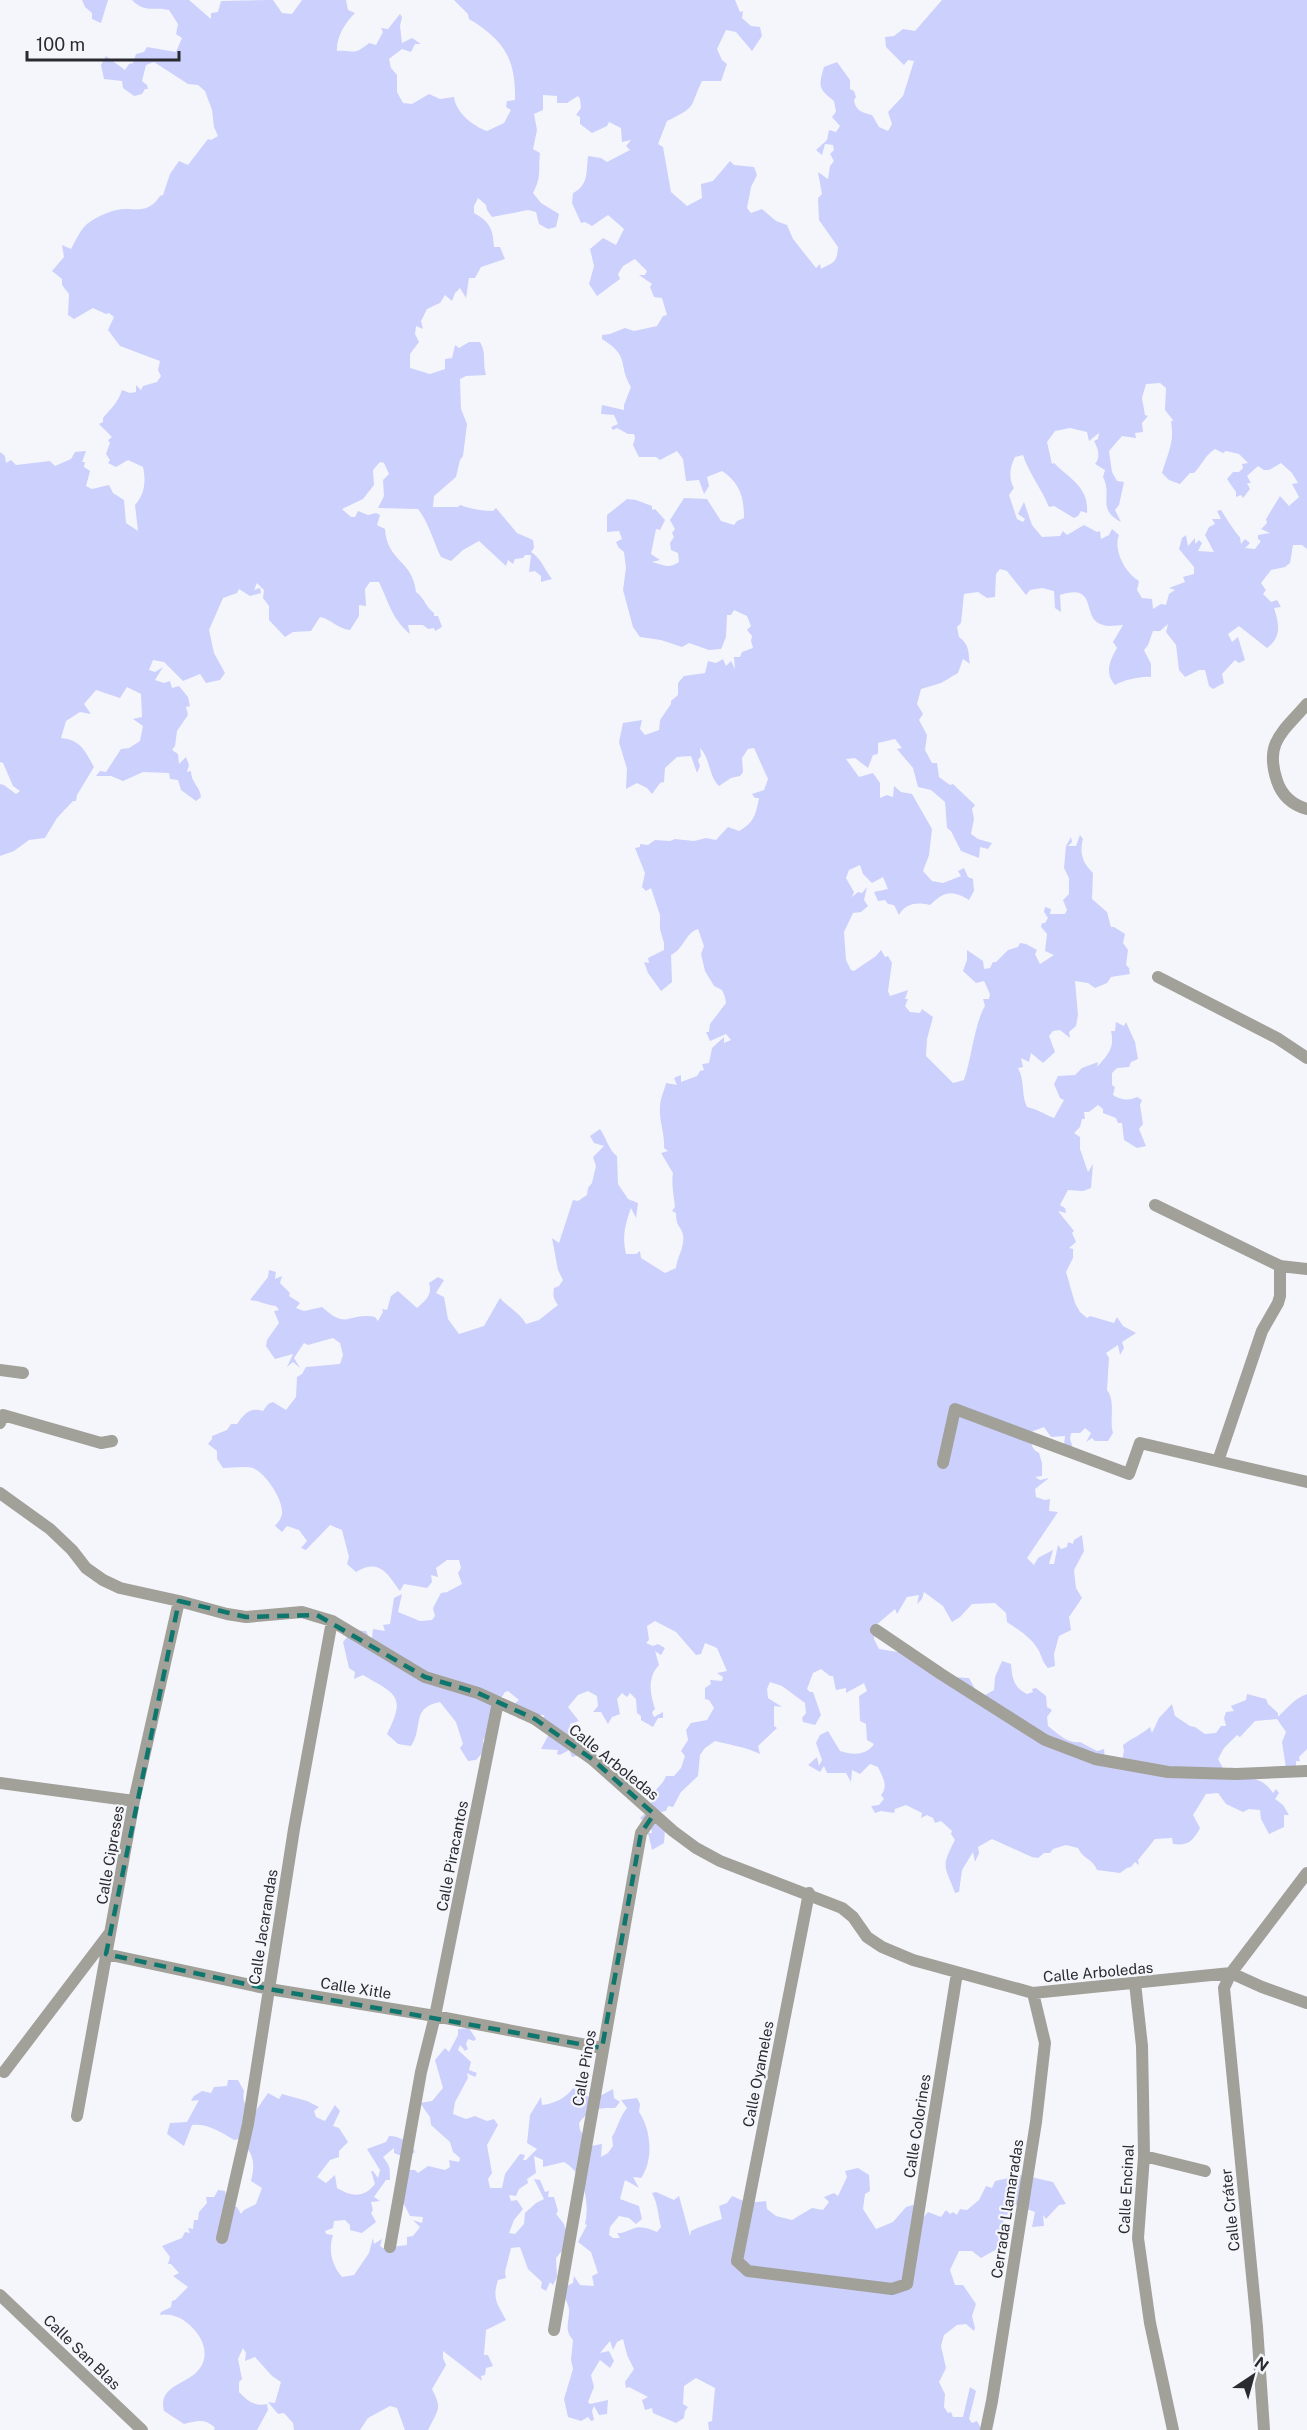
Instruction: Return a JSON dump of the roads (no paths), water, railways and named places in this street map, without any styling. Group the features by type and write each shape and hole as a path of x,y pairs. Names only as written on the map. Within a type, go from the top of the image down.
{"street":[{"path":"1307,704 1278,738 1272,751 1272,765 1280,788 1289,801 1307,809"},
{"path":"1158,977 1277,1038 1307,1058"},
{"path":"1155,1205 1280,1266 1307,1269"},
{"path":"1218,1461 1262,1331 1278,1303 1280,1266"},
{"path":"0,1370 23,1373"},
{"path":"943,1463 955,1409 1129,1474 1140,1443 1307,1482"},
{"path":"0,1423 3,1415 101,1443 112,1441"},
{"name":"Calle Arboledas","path":"0,1494 50,1529 72,1550 86,1568 120,1588 236,1616 302,1612 332,1620 425,1677 478,1693 535,1719 592,1759 696,1848 720,1861 809,1893 842,1908 853,1917 867,1937 882,1947 913,1960 1033,1993 1191,1976 1231,1974"},
{"name":"Calle Cipreses","path":"76,2116 134,1801 179,1601"},
{"name":"Calle Jacarandas","path":"222,2238 248,2124 294,1828 332,1620"},
{"path":"876,1630 1046,1740 1095,1760 1168,1772 1236,1774 1307,1771"},
{"name":"Calle Piracantos","path":"390,2247 421,2072 435,2016 498,1702"},
{"path":"0,1783 134,1801"},
{"name":"Calle Pinos","path":"554,2330 641,1833 654,1814"},
{"path":"1307,1873 1231,1974 1307,2002"},
{"name":"Calle Oyameles","path":"809,1893 737,2261 748,2271 892,2289 907,2284"},
{"path":"4,2072 112,1930"},
{"name":"Calle Xitle","path":"105,1954 269,1989 435,2016 602,2048"},
{"name":"Calle Colorines","path":"907,2284 957,1972"},
{"name":"Calle Cráter","path":"1231,1974 1224,1988 1257,2327 1264,2430"},
{"name":"Calle Encinal","path":"1135,1983 1143,2046 1144,2156 1138,2238 1150,2323 1173,2430"},
{"name":"Cerrada Llamaradas","path":"986,2430 1036,2122 1045,2043 1033,1993"},
{"path":"1144,2156 1205,2171"},
{"name":"Calle San Blas","path":"0,2295 142,2430"}]}
